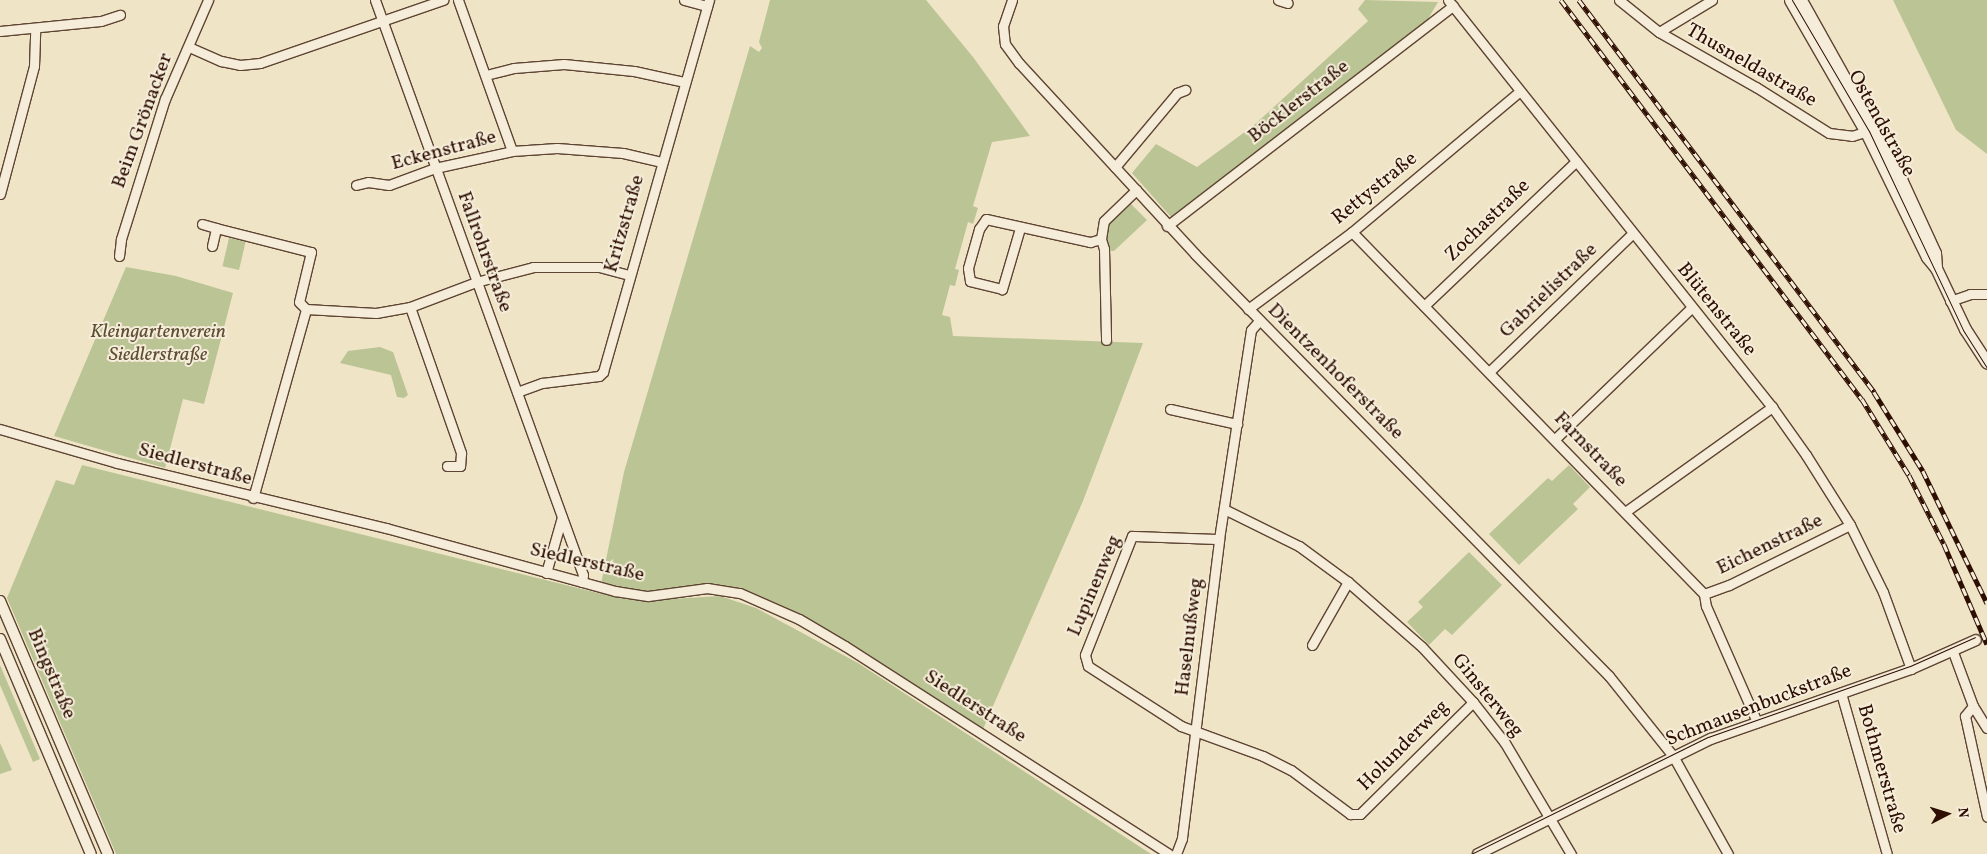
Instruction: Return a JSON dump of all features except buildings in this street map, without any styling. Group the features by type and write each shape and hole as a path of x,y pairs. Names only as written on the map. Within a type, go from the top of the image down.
{"main road":[{"name":"Ostendstraße","path":"1790,0 1870,130"},
{"name":"Ostendstraße","path":"1801,0 1930,241 1936,268 1950,301 1987,363"}],"street":[{"name":"Beim Grönacker","path":"119,256 121,239 147,152 208,0"},
{"name":"Fallrohrstraße","path":"375,0 583,575 582,582"},
{"path":"189,47 221,61 240,64 260,63 382,19 443,0"},
{"path":"458,0 512,151"},
{"path":"684,0 708,3"},
{"name":"Dientzenhoferstraße","path":"1012,0 1003,26 1006,44 1167,226 1609,676 1673,756 1728,854"},
{"name":"Thusneldastraße","path":"1618,0 1659,32 1756,87 1829,133 1852,136 1870,130"},
{"path":"1659,32 1712,0"},
{"name":"Kritzstraße","path":"517,392 542,383 599,376 603,372 628,275 708,3"},
{"name":"Blütenstraße","path":"1450,3 1632,234 1772,407 1850,525 1883,592 1911,669"},
{"name":"Böcklerstraße","path":"1167,226 1450,3"},
{"path":"0,31 101,21 120,15"},
{"path":"0,194 34,66 35,28"},
{"path":"486,75 514,68 564,64 634,71 684,82"},
{"path":"1115,168 1178,93 1184,90"},
{"name":"Rettystraße","path":"1248,309 1352,232 1520,91"},
{"name":"Eckenstraße","path":"356,185 368,182 389,185 435,168 512,151 557,148 623,153 662,162"},
{"name":"Zochastraße","path":"1424,306 1576,161"},
{"path":"1106,340 1104,249 1101,239 1104,221 1136,190"},
{"path":"1020,228 1002,289 970,281 968,268 979,229 986,219 1090,242 1101,239"},
{"path":"202,224 311,252 299,302 306,309 376,313 410,307 476,282 533,267 599,267 628,275"},
{"path":"212,246 216,228"},
{"name":"Farnstraße","path":"1352,232 1704,594 1706,606 1758,722"},
{"name":"Gabrielistraße","path":"1489,372 1632,234"},
{"path":"1950,301 1970,294 1987,294"},
{"path":"410,307 461,453 460,466 447,466"},
{"path":"1555,439 1692,308"},
{"path":"253,498 306,309"},
{"name":"Haselnußweg","path":"1176,854 1182,838 1219,538 1251,330 1260,320"},
{"path":"1626,512 1772,407"},
{"path":"1170,409 1237,424"},
{"name":"Siedlerstraße","path":"0,429 253,498 386,528 582,582 648,596 718,588 762,601 845,646 1169,854"},
{"name":"Ginsterweg","path":"1224,509 1299,546 1348,582 1422,647 1473,702 1513,755 1571,854"},
{"path":"546,573 562,516"},
{"name":"Eichenstraße","path":"1704,594 1729,585 1850,525"},
{"name":"Lupinenweg","path":"1196,733 1088,666 1085,655 1132,536 1219,538"},
{"path":"1312,645 1348,582"},
{"name":"Bingstraße","path":"0,600 108,854"},
{"name":"Bingstraße","path":"0,639 91,854"},
{"name":"Schmausenbuckstraße","path":"1478,854 1548,817 1673,756 1758,722 1911,669 1953,652 1976,640"},
{"path":"1953,652 1974,706 1987,728"},
{"name":"Bothmerstraße","path":"1841,693 1887,854"},
{"name":"Holunderweg","path":"1196,733 1263,756 1314,785 1350,814 1360,814 1473,702"},
{"path":"1974,706 1965,716 1987,817"},
{"path":"55,767 69,761"}],"green space":[{"path":"770,0 926,0 973,57 1030,136 992,142 973,206 978,208 973,224 968,222 955,269 959,270 955,286 950,285 942,315 950,317 953,336 1143,343 1083,501 983,729 817,624 740,589 706,585 648,592 601,584 624,472 750,46 759,52 762,48 759,42"},
{"path":"1365,0 1438,2 1428,19 1171,217 1132,173 1156,144 1197,167 1253,126 1368,21 1358,9"},
{"path":"1893,0 1987,0 1987,154 1956,130"},
{"path":"1129,202 1147,220 1114,251 1108,251 1108,226"},
{"path":"229,238 246,242 239,270 222,266"},
{"name":"Kleingartenverein Siedlerstraße","path":"126,267 176,276 233,293 204,404 183,399 165,468 54,436"},
{"path":"380,347 393,352 408,395 404,398 397,397 391,375 340,363 348,351"},
{"path":"82,465 598,593 640,601 720,596 756,608 858,663 1151,854 116,854 7,598 56,480 74,485"},
{"path":"1569,465 1590,487 1573,504 1578,509 1519,565 1489,534 1548,478 1552,481"},
{"path":"1469,552 1502,585 1452,635 1445,629 1429,645 1407,622 1423,607 1418,602"},
{"path":"0,665 40,759 33,762 0,685"},
{"path":"0,743 12,770 0,774"}],"tunnel":[{"path":"1976,640 1987,635"}],"tram line":[{"path":"1792,0 1869,131 1963,330 1987,368"},
{"path":"1471,854 1708,737 1910,666 1975,637"}],"railway":[{"path":"1561,0 1862,399 1909,475 1944,544 1987,644"},
{"path":"1579,0 1874,392 1923,471 1987,603"}]}
